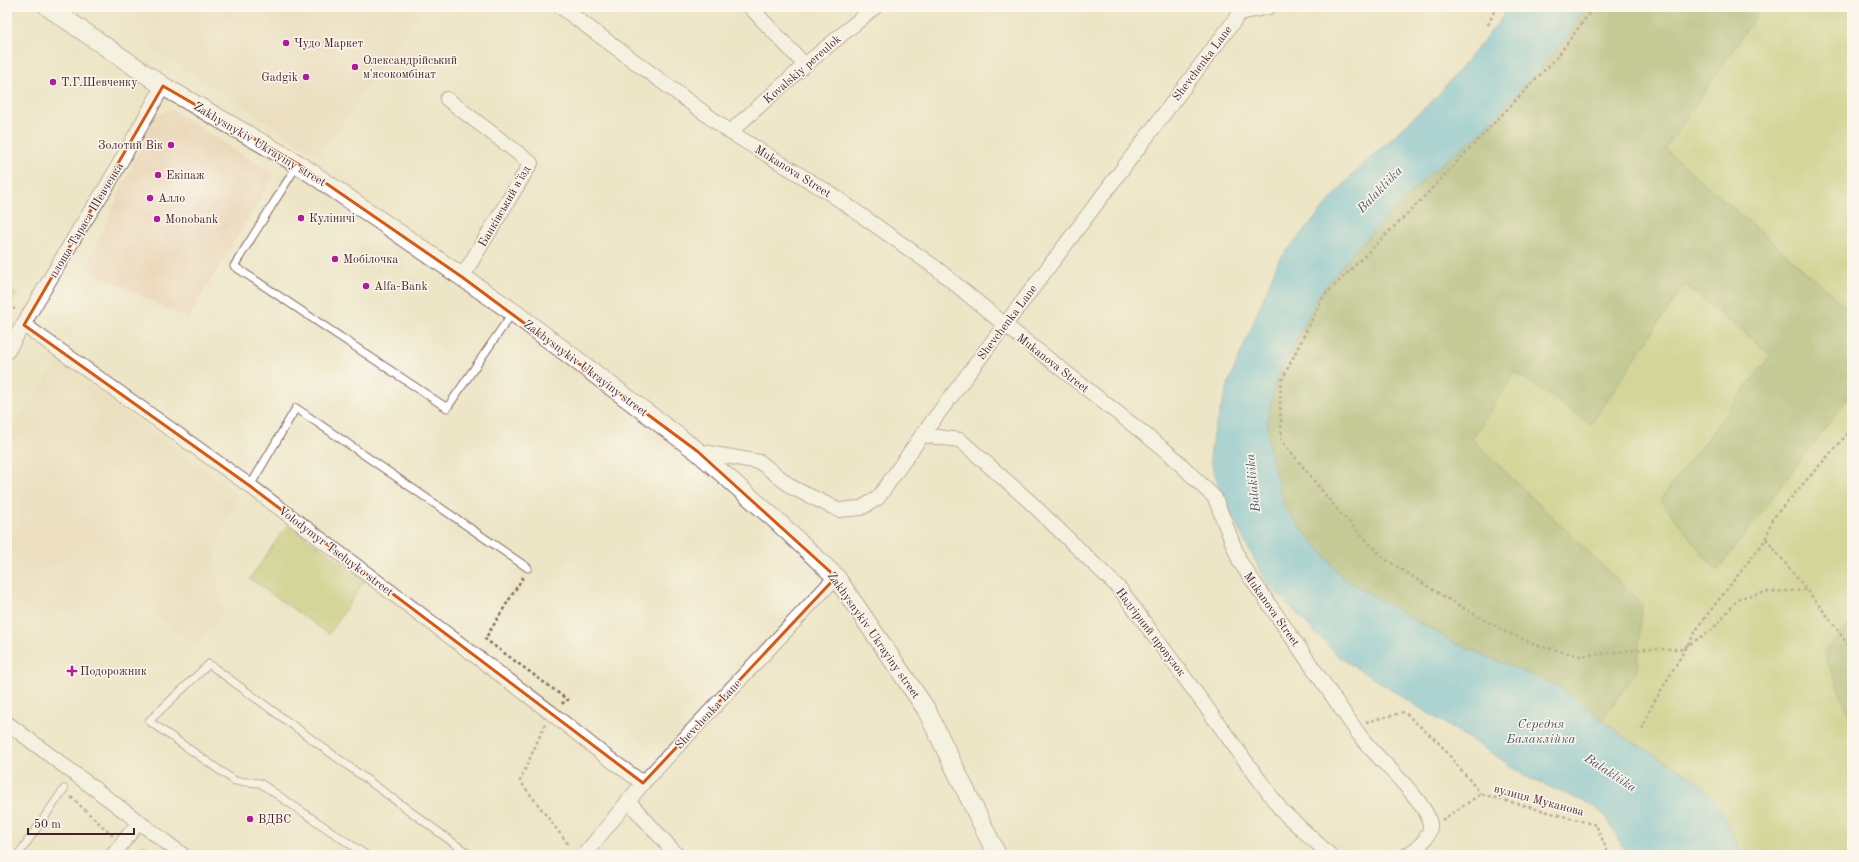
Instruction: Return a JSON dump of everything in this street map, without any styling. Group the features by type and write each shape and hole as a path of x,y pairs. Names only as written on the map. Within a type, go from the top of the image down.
{"street":[{"name":"Zakhysnykiv Ukrayiny street","path":"48,7 163,86 298,164 513,312 697,451 777,520 836,577 926,709 997,855"},
{"name":"Mukanova Street","path":"561,7 730,132 831,194 936,268 1005,325 1170,454 1215,498 1240,562 1352,726 1372,751 1402,782 1428,814 1430,828"},
{"path":"750,7 805,65"},
{"name":"Kovalskiy pereulok","path":"730,132 805,65 875,7"},
{"name":"Shevchenka Lane","path":"697,451 760,462 793,488 839,510 861,508 878,498 922,435 1240,13 1269,7"},
{"name":"площа Тараса Шевченка","path":"7,352 80,228 107,186 163,86"},
{"name":"Банківський в'їзд","path":"447,99 531,163 462,277"},
{"name":"Volodymyr Tseluyko street","path":"24,325 250,486 643,783"},
{"name":"Надгірний провулок","path":"922,435 960,440 1029,502 1120,589 1282,810 1330,855"},
{"name":"Shevchenka Lane","path":"584,855 643,783 836,577"},
{"path":"7,723 183,855"},
{"path":"628,802 677,855"},
{"path":"117,849 139,822"},
{"path":"1416,853 1430,828"}],"lane":[{"path":"298,164 234,266 447,408 513,312"},
{"path":"250,486 296,408 528,568"},
{"path":"366,855 260,783 235,781 149,721 209,664 470,855"},
{"path":"18,855 64,790"}],"path":[{"path":"1488,24 1496,7"},
{"path":"1590,7 1588,15 1557,57 1416,205 1323,297 1281,382 1282,441 1340,513 1385,559 1446,598 1504,631 1536,646 1580,656 1644,649 1682,649 1712,630 1739,598 1767,592 1807,590"},
{"path":"7,307 15,309"},
{"path":"1642,729 1650,709 1686,646 1700,624 1766,539 1772,519 1852,429"},
{"path":"1766,539 1807,590 1852,651"},
{"path":"1352,726 1404,712 1440,744 1481,794"},
{"path":"64,790 117,849"},
{"name":"вулиця Муканова","path":"1430,828 1481,794 1596,825 1609,855"}],"highlighted area":[{"path":"163,86 298,164 462,277 697,451 836,577 643,783 250,486 24,325"}],"shaded area":[{"path":"88,7 408,7 418,14 319,156"},
{"path":"173,110 274,175 188,319 86,268 154,116"},
{"path":"58,362 239,496 215,550 222,613 197,646 128,595 80,621 60,610 49,619 36,618 7,596 7,435"}],"green space":[{"path":"1584,7 1762,7 1665,149 1852,312 1852,392 1717,571 1660,500 1771,355 1685,284 1591,424 1515,372 1472,439 1642,604 1637,670 1602,720 1561,688 1452,642 1343,578 1285,509 1269,450 1267,421 1275,383 1318,296 1352,253 1428,175 1485,129 1569,35"},
{"path":"1762,7 1852,7 1852,312 1665,149"},
{"path":"1684,284 1771,355 1660,500 1717,571 1852,392 1852,621 1824,652 1852,723 1852,855 1742,855 1718,804 1707,790 1690,776 1626,738 1602,720 1637,670 1472,439 1515,371 1591,424"},
{"path":"7,286 17,294 7,312"},
{"path":"287,525 366,579 329,634 250,579"},
{"path":"1852,621 1852,723 1824,652"},
{"path":"143,844 157,855 135,855"}],"water":[{"name":"Середня Балаклійка","path":"1508,7 1584,7 1569,35 1485,129 1428,175 1352,253 1318,296 1275,383 1267,421 1269,450 1285,509 1343,578 1452,642 1561,688 1626,738 1690,776 1707,790 1718,804 1742,855 1627,855 1607,818 1592,805 1524,776 1498,757 1339,657 1267,583 1224,502 1210,459 1213,434 1229,382 1279,260 1354,173 1437,96 1498,23"}],"place":[{"name":"Чудо Маркет","path":"286,43"},
{"name":"Олександрійський мʼясокомбінат","path":"355,67"},
{"name":"Gadgik","path":"306,77"},
{"name":"Т.Г.Шевченку","path":"53,82"},
{"name":"Золотий Вік","path":"171,145"},
{"name":"Екіпаж","path":"158,175"},
{"name":"Алло","path":"150,198"},
{"name":"Куліничі","path":"301,218"},
{"name":"Monobank","path":"157,219"},
{"name":"Мобілочка","path":"335,259"},
{"name":"Alfa-Bank","path":"366,286"},
{"name":"Подорожник","path":"72,671"},
{"name":"ВДВС","path":"250,819"}],"water label":[{"name":"Balakliika","path":"1379,189"},
{"name":"Balakliika","path":"1252,483"},
{"name":"Balakliika","path":"1611,772"}]}
